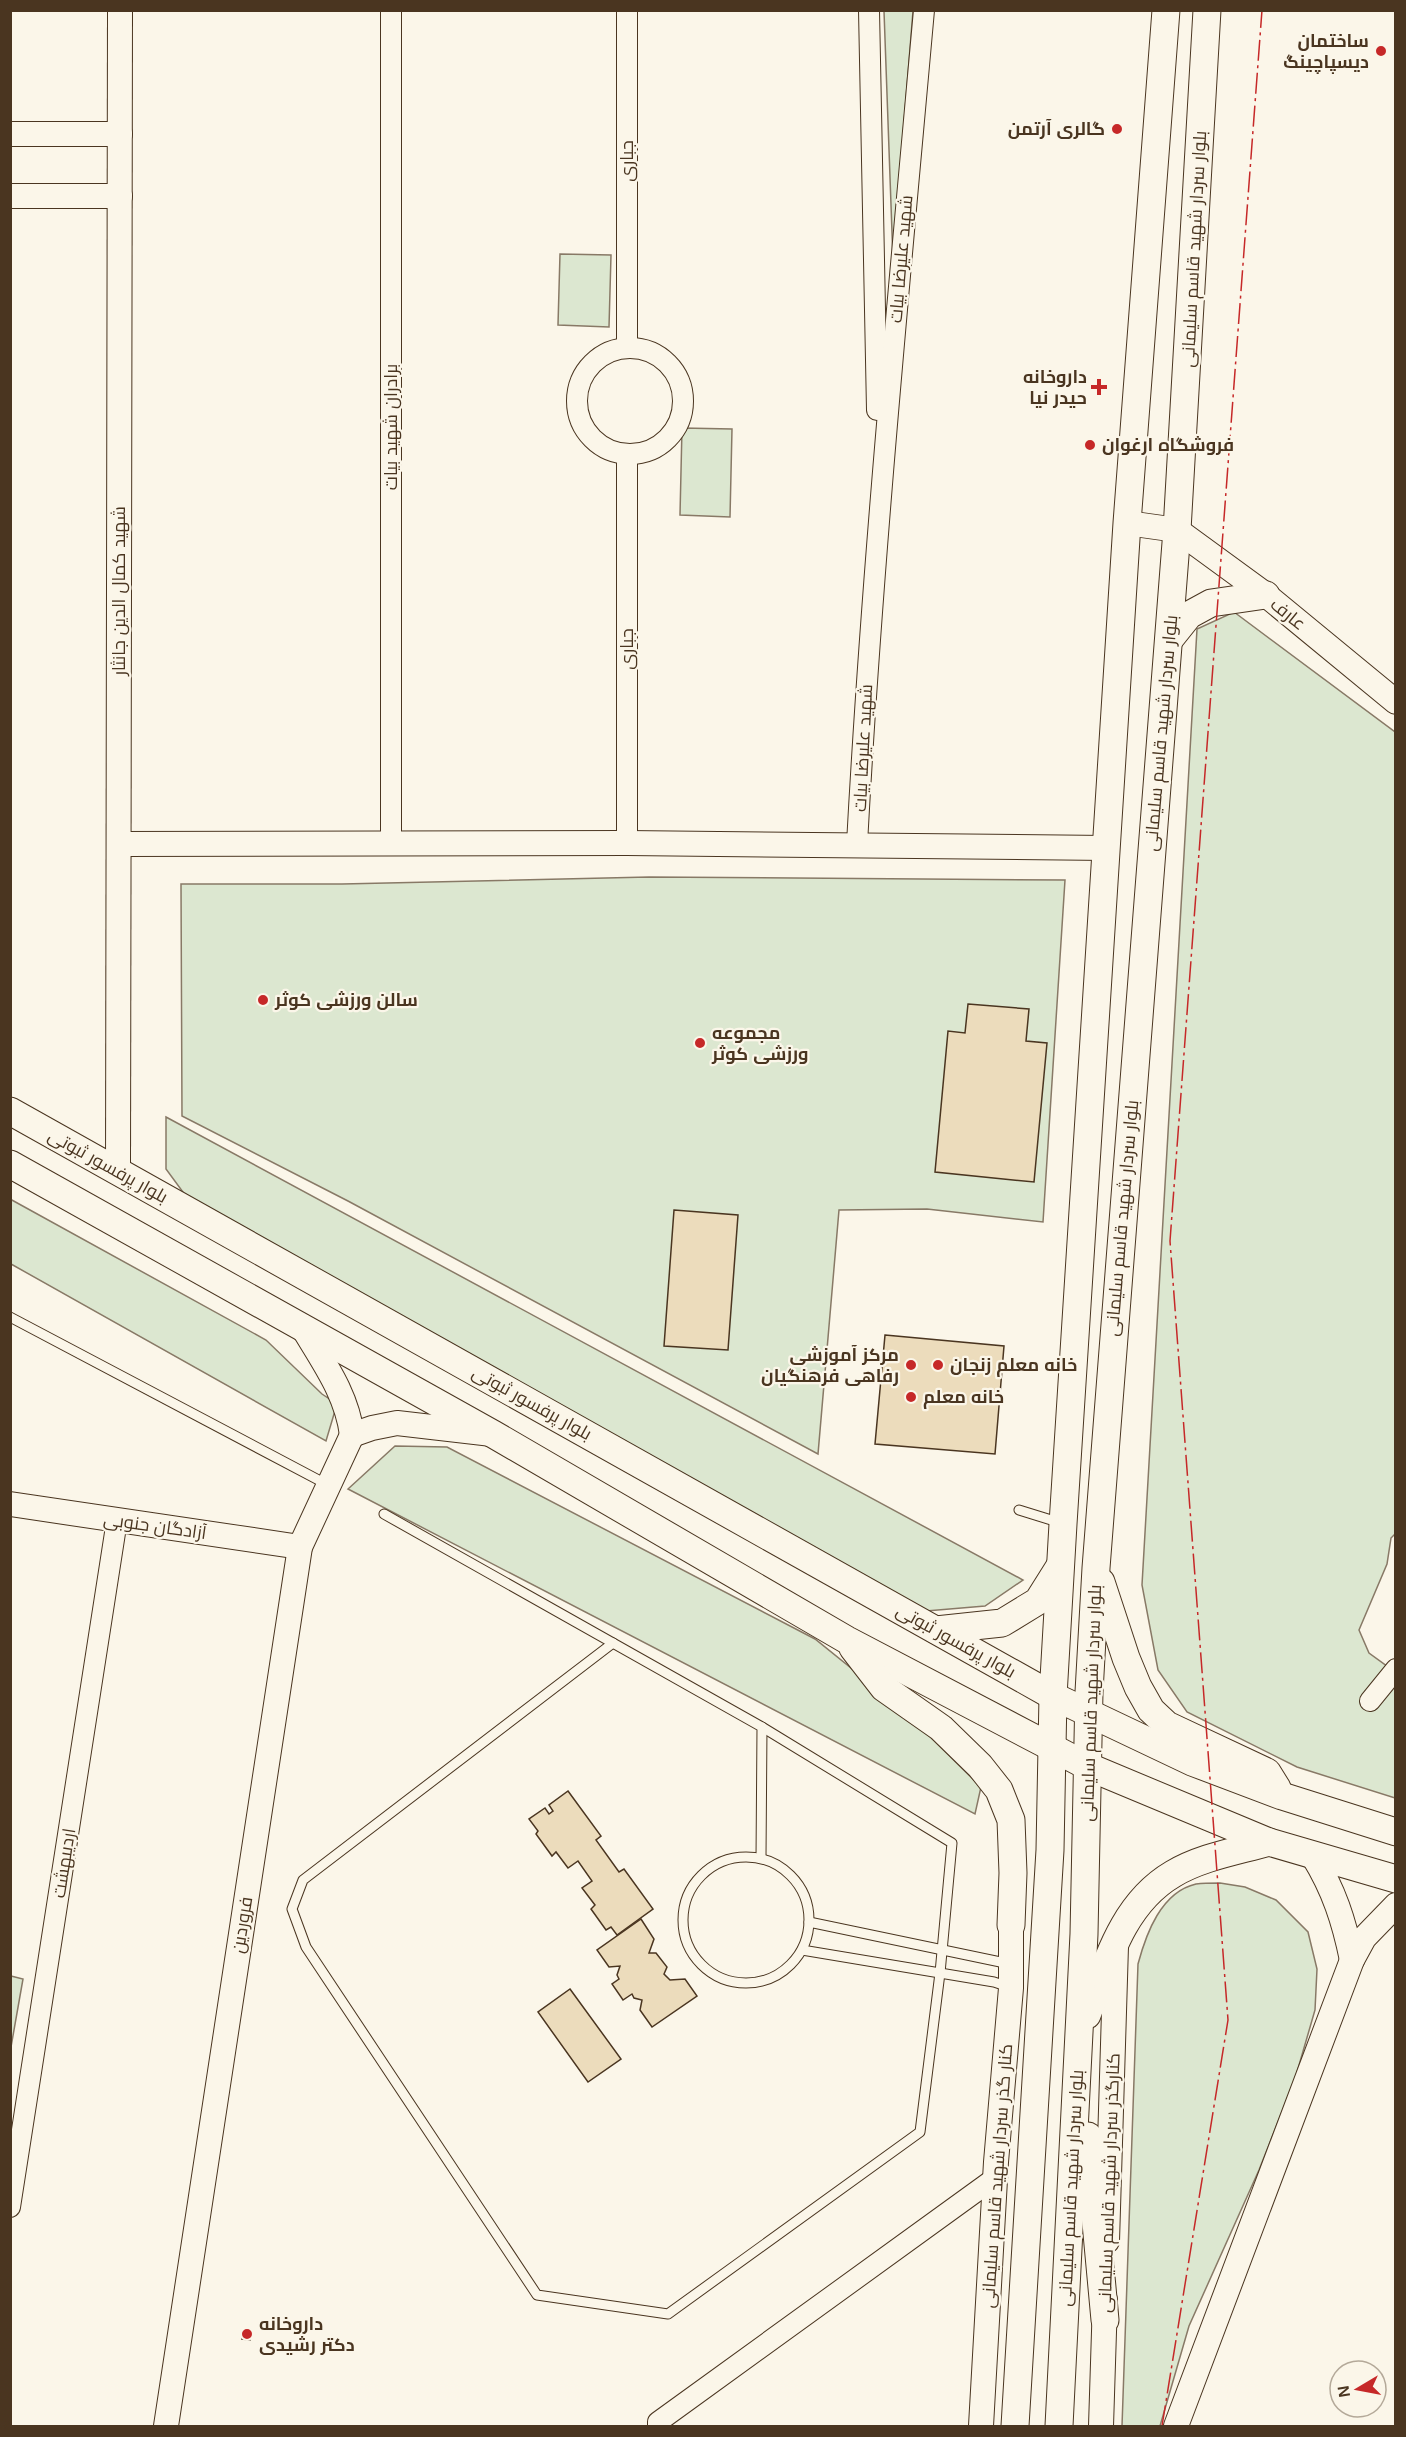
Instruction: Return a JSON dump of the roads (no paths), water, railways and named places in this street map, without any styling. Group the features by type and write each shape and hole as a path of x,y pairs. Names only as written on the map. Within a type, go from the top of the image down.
{"main road":[{"name":"بلوار سردار شهید قاسم سلیمانی","path":"1015,2427 1050,1850 1053,1696 1063,1524 1127,523 1166,10"},
{"name":"بلوار سردار شهید قاسم سلیمانی","path":"1059,2427 1078,2039 1096,1568 1177,530 1207,10"},
{"path":"1169,640 1189,615 1211,603 1266,595"},
{"name":"بلوار پرفسور ثبوتی","path":"10,1111 1053,1696 1192,1762 1282,1796 1395,1832"},
{"path":"10,1164 493,1434 847,1640 1089,1767 1269,1842 1395,1879"},
{"path":"936,1630 1002,1623 1038,1601 1061,1565"},
{"path":"1096,1568 1126,1658 1151,1710 1167,1725 1268,1772 1282,1796"},
{"path":"847,1640 885,1688 941,1728 980,1766 999,1790 1011,1820 1013,1874 1011,1926"},
{"path":"1105,2320 1078,2039 1116,1939 1130,1914 1145,1896 1173,1874 1197,1863 1269,1842"}],"street":[{"name":"شهید کمال الدین جانثار","path":"118,1172 120,10"},
{"name":"برادران شهید بیات","path":"391,10 391,844"},
{"name":"جباری","path":"627,10 627,347"},
{"name":"شهید علیرضا بیات","path":"869,10 879,508"},
{"name":"شهید علیرضا بیات","path":"857,844 879,508 924,10"},
{"path":"10,134 120,134"},
{"path":"10,196 120,196"},
{"path":"627,347 655,354 676,373 684,401 676,429 669,436 655,449 627,455 605,449 588,434 578,413 578,390 588,369 605,354 627,347"},
{"name":"جباری","path":"627,455 627,843"},
{"path":"1127,523 1177,530"},
{"name":"عارف","path":"1177,530 1266,595 1395,702"},
{"path":"119,844 627,843 1107,848"},
{"path":"303,1328 339,1389 350,1415 352,1435 398,1423 493,1434"},
{"name":"فروردین","path":"166,2427 300,1547 352,1435"},
{"name":"آزادگان جنوبی","path":"10,1504 300,1547"},
{"name":"اردیبهشت","path":"10,2207 117,1520"},
{"path":"1370,1701 1395,1669"},
{"path":"1313,1856 1329,1882 1346,1932 1352,1960"},
{"path":"1176,2427 1352,1960 1364,1938 1395,1905"},
{"name":"کنار گذر سردار شهید قاسم سلیمانی","path":"981,2427 994,2178 1011,1976 1011,1926"},
{"name":"کنارگذر سردار شهید قاسم سلیمانی","path":"1101,2427 1116,1939"},
{"path":"658,2427 658,2422 994,2178"}],"lane":[{"path":"10,1317 328,1485"},
{"path":"1019,1510 1063,1524"},
{"path":"384,1514 613,1643 762,1727 951,1844 940,1973 920,2132 668,2314 537,2295 306,1947 292,1910 303,1880 613,1643"},
{"path":"761,1858 762,1727"},
{"path":"739,1856 761,1858 781,1866 796,1881 806,1901 809,1922 802,1950 788,1967 770,1979 749,1983 728,1981 708,1971 693,1955 688,1945 684,1935 682,1914 688,1892 701,1875 718,1862 739,1856"},
{"path":"809,1922 941,1949 1011,1976"},
{"path":"802,1950 994,1982 1011,1976"}],"place":[{"name":"ساختمان دیسپاچینگ","path":"1381,51"},
{"name":"گالری آرتمن","path":"1117,129"},
{"name":"داروخانه حیدر نیا","path":"1099,387"},
{"name":"فروشگاه ارغوان","path":"1090,445"},
{"name":"سالن ورزشی کوثر","path":"263,1000"},
{"name":"مجموعه ورزشی کوثر","path":"700,1043"},
{"name":"مرکز آموزشی رفاهی فرهنگیان","path":"911,1365"},
{"name":"خانه معلم زنجان","path":"938,1365"},
{"name":"خانه معلم","path":"911,1397"},
{"name":"داروخانه دکتر رشیدی","path":"247,2334"}]}
